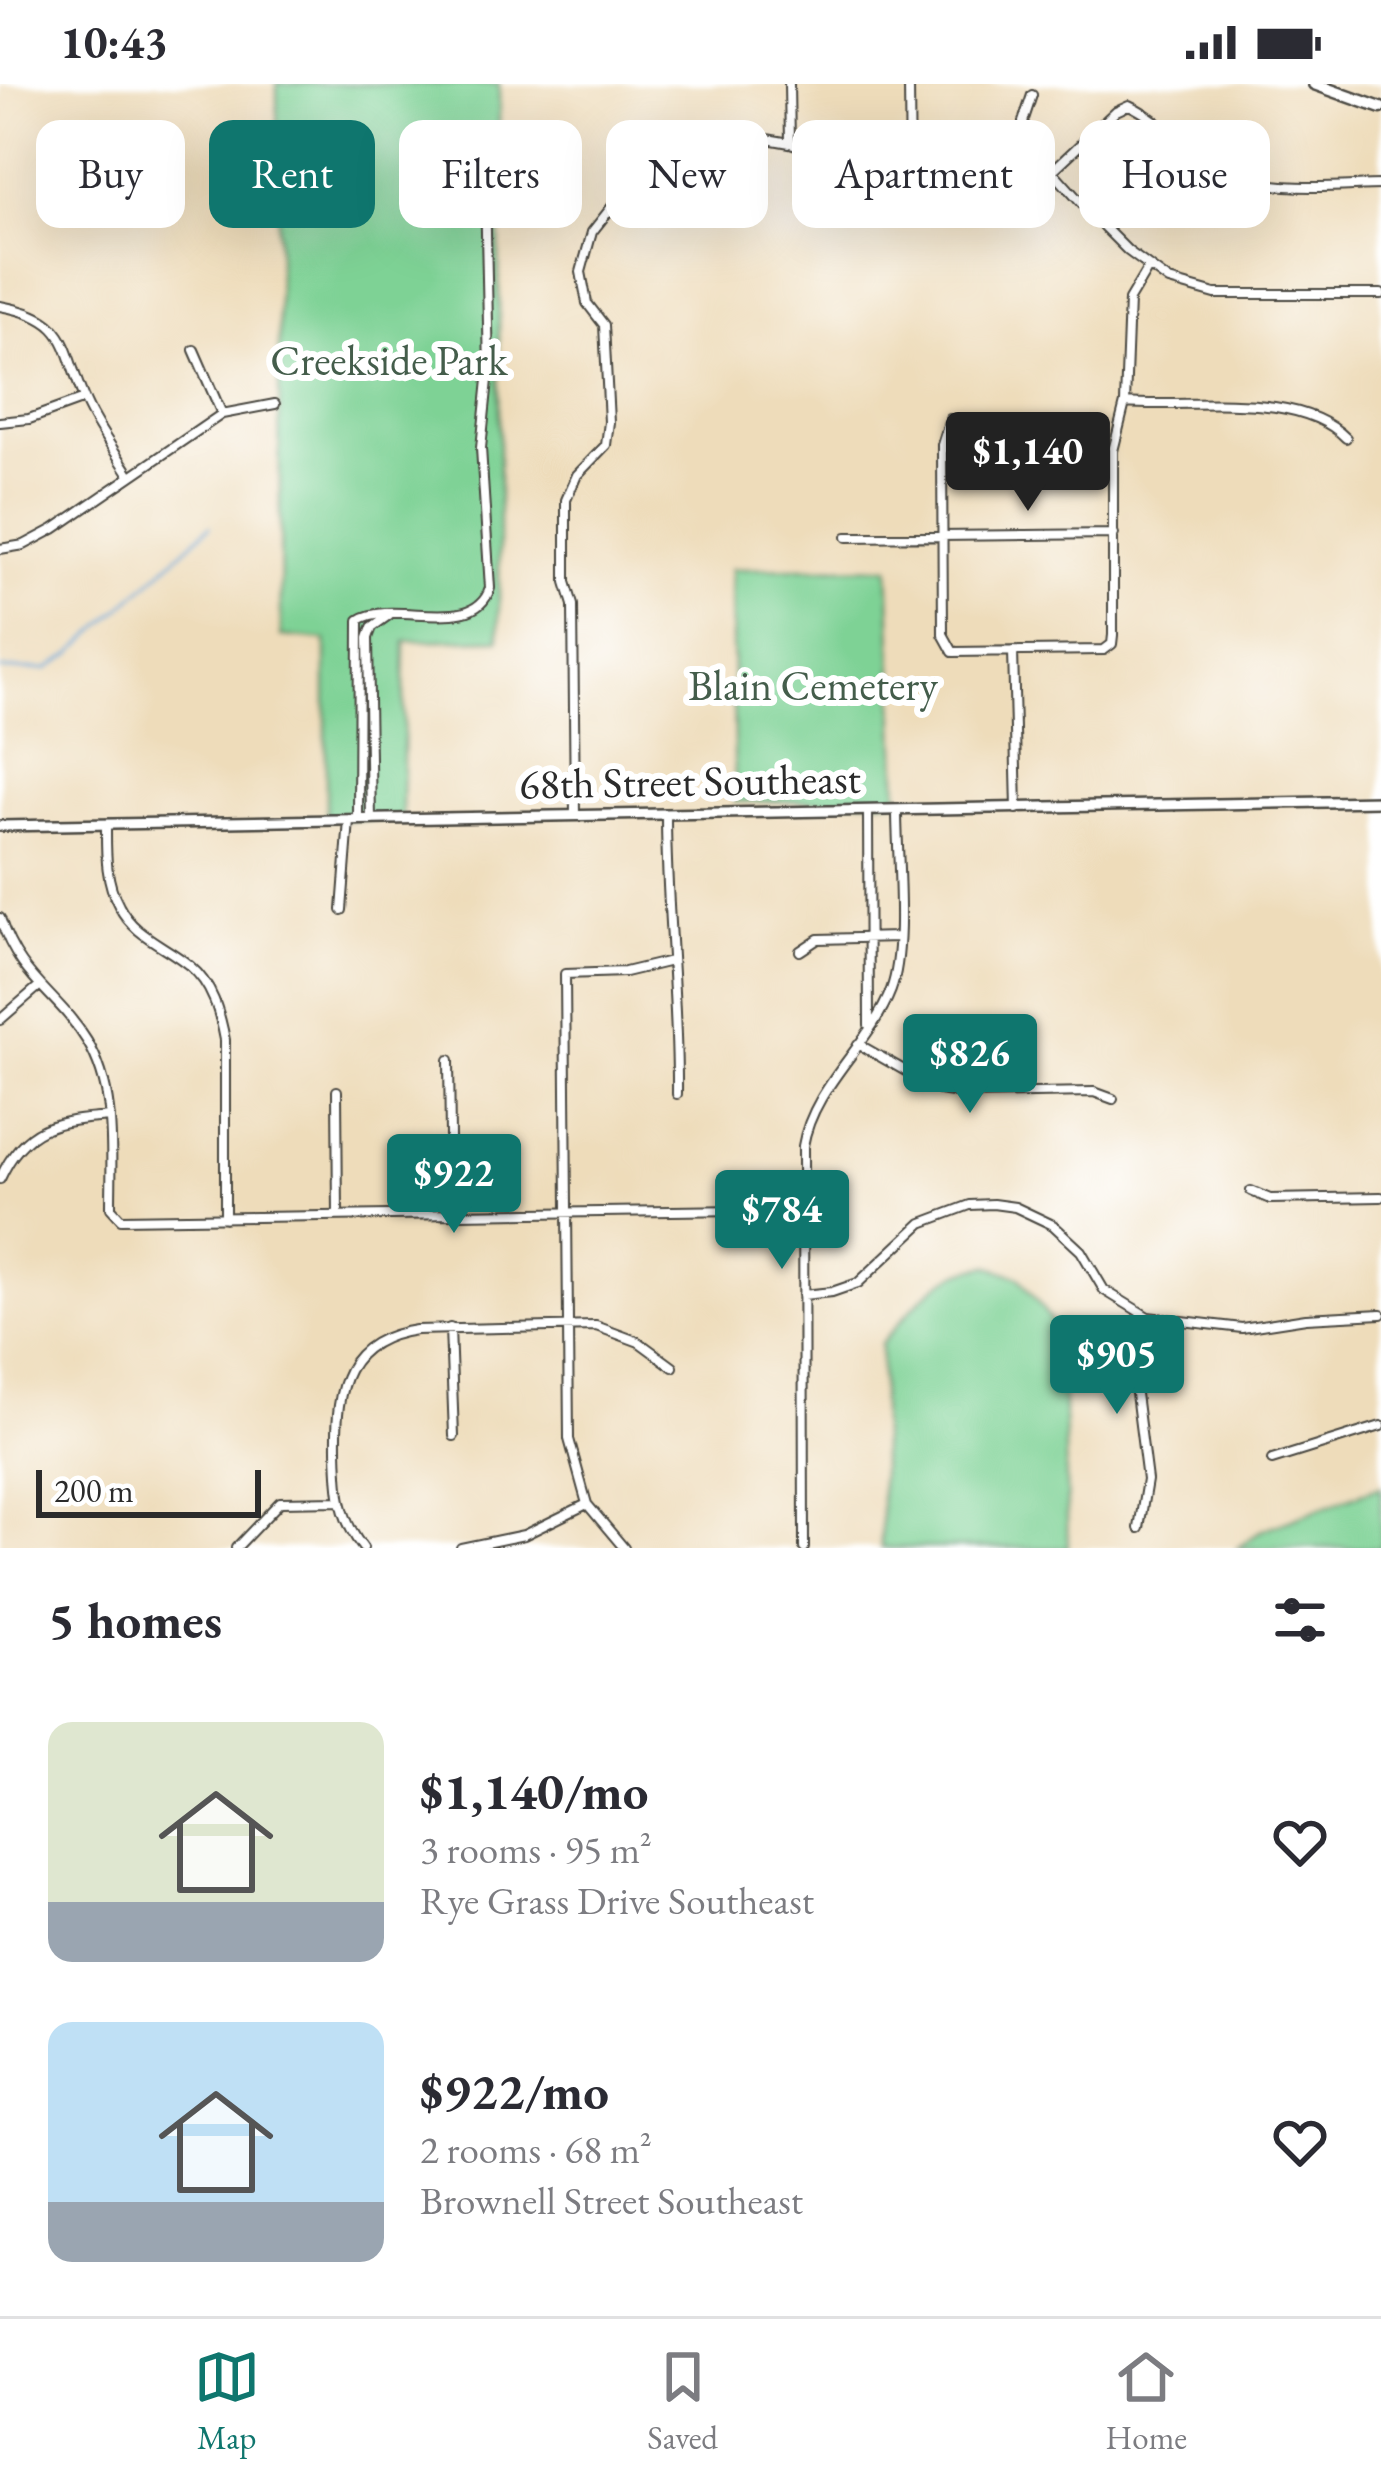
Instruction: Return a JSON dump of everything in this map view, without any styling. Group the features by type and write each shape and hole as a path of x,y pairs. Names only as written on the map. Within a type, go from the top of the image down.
{"highway":[{"path":"1314,84 1381,107"}],"main road":[{"name":"68th Street Southeast","path":"0,826 1381,801"}],"street":[{"path":"768,139 790,143 789,84"},
{"path":"909,84 909,120"},
{"path":"1024,120 1032,95"},
{"path":"1055,168 1122,106 1136,108 1220,170 1250,182 1381,185"},
{"path":"1055,174 1148,268 1168,281 1215,294 1381,294"},
{"path":"575,817 574,605 566,582 566,500 578,475 606,445 604,325 587,303 581,272 592,232 606,214"},
{"path":"343,910 359,820 357,625 372,613 462,613 482,604 490,588 481,448 489,370 486,228"},
{"path":"950,418 942,445 943,634 953,652 1104,650 1112,644 1113,451 1125,404 1129,299 1148,268"},
{"path":"0,306 33,314 58,333 75,364 84,399 130,475"},
{"path":"194,350 222,414"},
{"path":"0,422 29,418 84,399"},
{"path":"0,549 24,545 222,414 275,404"},
{"path":"1125,404 1296,410 1337,428 1346,438"},
{"path":"848,537 1114,534"},
{"path":"1013,651 1017,808"},
{"path":"868,811 869,1027"},
{"path":"804,1548 806,1129 892,986 898,937 897,811"},
{"path":"666,815 671,961 678,1006 677,1094"},
{"path":"106,824 107,877 124,915 134,928 191,967 211,993 221,1017 225,1218"},
{"path":"0,918 16,956 88,1042 104,1077 114,1216 142,1220 804,1209"},
{"path":"800,951 818,939 898,937"},
{"path":"624,1548 587,1504 569,1439 565,974 625,972 671,961"},
{"path":"0,1020 38,987"},
{"path":"858,1044 938,1090 966,1094 1094,1092 1113,1099"},
{"path":"449,1060 451,1214"},
{"path":"337,1091 338,1216"},
{"path":"0,1179 14,1152 32,1134 74,1119 110,1117"},
{"path":"1251,1191 1270,1199 1381,1198"},
{"path":"803,1295 832,1292 858,1282 908,1233 934,1217 970,1205 993,1204 1053,1225 1081,1252 1104,1290 1148,1317 1242,1328 1381,1314"},
{"path":"1139,1528 1147,1480 1135,1378 1148,1317"},
{"path":"363,1548 347,1528 338,1501 337,1404 349,1370 371,1344 397,1333 450,1328 566,1327 616,1331 673,1367"},
{"path":"450,1328 454,1436"},
{"path":"1272,1460 1381,1426"},
{"path":"236,1548 280,1502 338,1501"},
{"path":"461,1548 524,1535 587,1504"}],"green space":[{"name":"Creekside Park","path":"277,84 499,84 499,120 399,120 399,228 499,228 499,639 405,641 402,819 326,820 326,640 281,636 278,228 375,228 375,120 277,120"},
{"name":"Blain Cemetery","path":"889,567 898,800 735,802 731,569"},
{"path":"989,1266 1019,1277 1062,1336 1068,1548 881,1548 881,1344 941,1283"},
{"path":"1381,1486 1381,1548 1238,1548 1262,1530"}],"waterway":[{"path":"0,670 47,669 71,654 210,526"}]}
